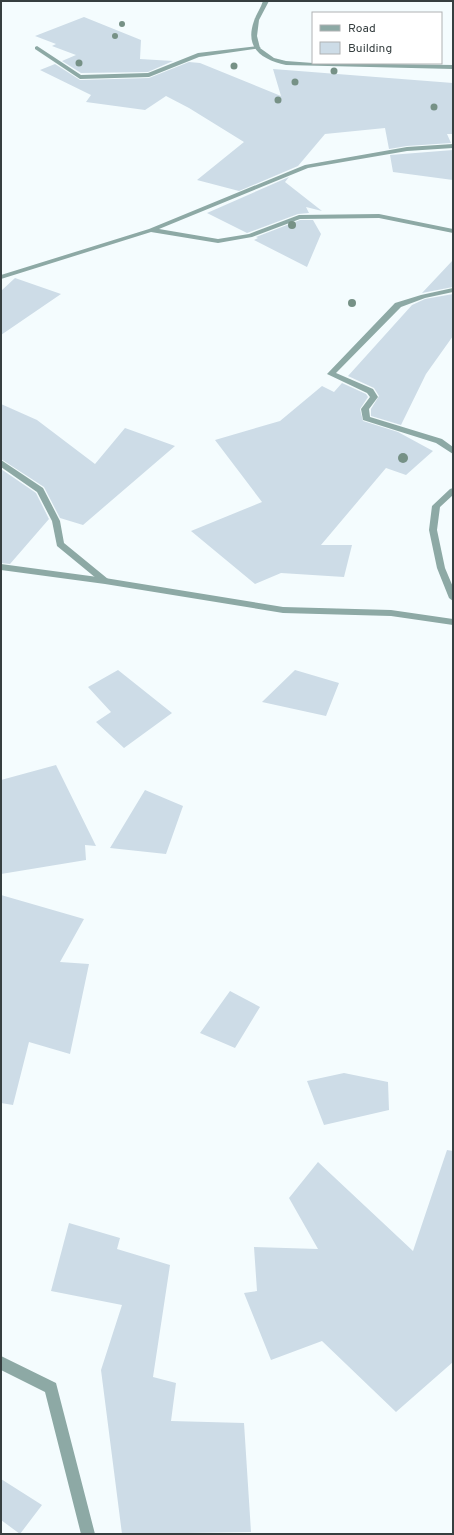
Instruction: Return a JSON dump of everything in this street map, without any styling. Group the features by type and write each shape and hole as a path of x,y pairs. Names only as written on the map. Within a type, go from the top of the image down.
{"street":[{"path":"266,1 255,26 255,41 260,54 269,60 286,63 312,64"},
{"path":"37,48 80,76 149,75 198,55 258,48"},
{"path":"328,64 453,67"},
{"path":"1,277 151,230 307,166 407,149 453,146"},
{"path":"151,230 218,241 250,236 299,217 379,216 453,230"},
{"path":"453,290 423,296 398,305 331,374 370,391 374,397 365,409 366,418 439,441 453,451"},
{"path":"1,463 40,490 56,522 60,544 105,581"},
{"path":"453,491 436,506 433,530 441,568 453,598"},
{"path":"1,567 105,581 283,610 391,613 453,622"},
{"path":"1,1363 51,1388 88,1534"}],"building":[{"path":"84,17 141,40 140,59 173,61 148,72 81,73 62,61 76,55 52,46 56,44 35,36"},
{"path":"189,62 200,63 281,96 273,69 453,83 453,134 447,134 451,143 407,146 389,149 385,128 325,134 298,166 239,191 197,180 244,142 189,108 166,96 145,110 86,102 91,95 40,70 55,64 80,80 149,78"},
{"path":"453,150 453,180 393,172 390,155"},
{"path":"289,177 285,182 322,211 306,207 309,213 298,214 247,233 207,213"},
{"path":"300,220 313,220 321,234 307,267 254,240 258,238 256,237"},
{"path":"453,260 453,287 422,293"},
{"path":"15,278 61,294 1,335 1,291"},
{"path":"453,294 453,336 426,374 401,425 371,416 371,409 379,396 374,388 348,376 412,305 425,299"},
{"path":"342,383 366,394 368,397 360,409 363,421 398,432 433,451 406,475 386,468 321,545 352,545 344,577 281,573 255,584 191,531 262,502 215,440 280,421 322,386 334,392"},
{"path":"1,404 37,420 95,464 125,428 175,446 83,525 60,518 44,487 1,459"},
{"path":"1,469 36,493 49,519 10,564 1,563"},
{"path":"118,670 172,713 124,748 96,722 111,712 88,687"},
{"path":"295,670 339,683 326,716 262,702"},
{"path":"56,765 96,846 85,845 86,860 1,874 1,780"},
{"path":"145,790 183,806 166,854 110,848"},
{"path":"1,895 84,919 60,962 89,964 70,1054 29,1042 13,1105 1,1103"},
{"path":"230,991 260,1007 235,1048 200,1033"},
{"path":"344,1073 388,1082 389,1110 324,1125 307,1081"},
{"path":"447,1150 453,1151 453,1362 396,1412 322,1341 271,1360 244,1293 257,1291 254,1247 318,1249 289,1198 318,1162 413,1251"},
{"path":"69,1223 120,1238 117,1249 170,1265 153,1377 176,1383 171,1421 244,1423 251,1532 122,1534 101,1370 122,1305 51,1291"},
{"path":"1,1479 42,1505 20,1534 1,1520"}]}
